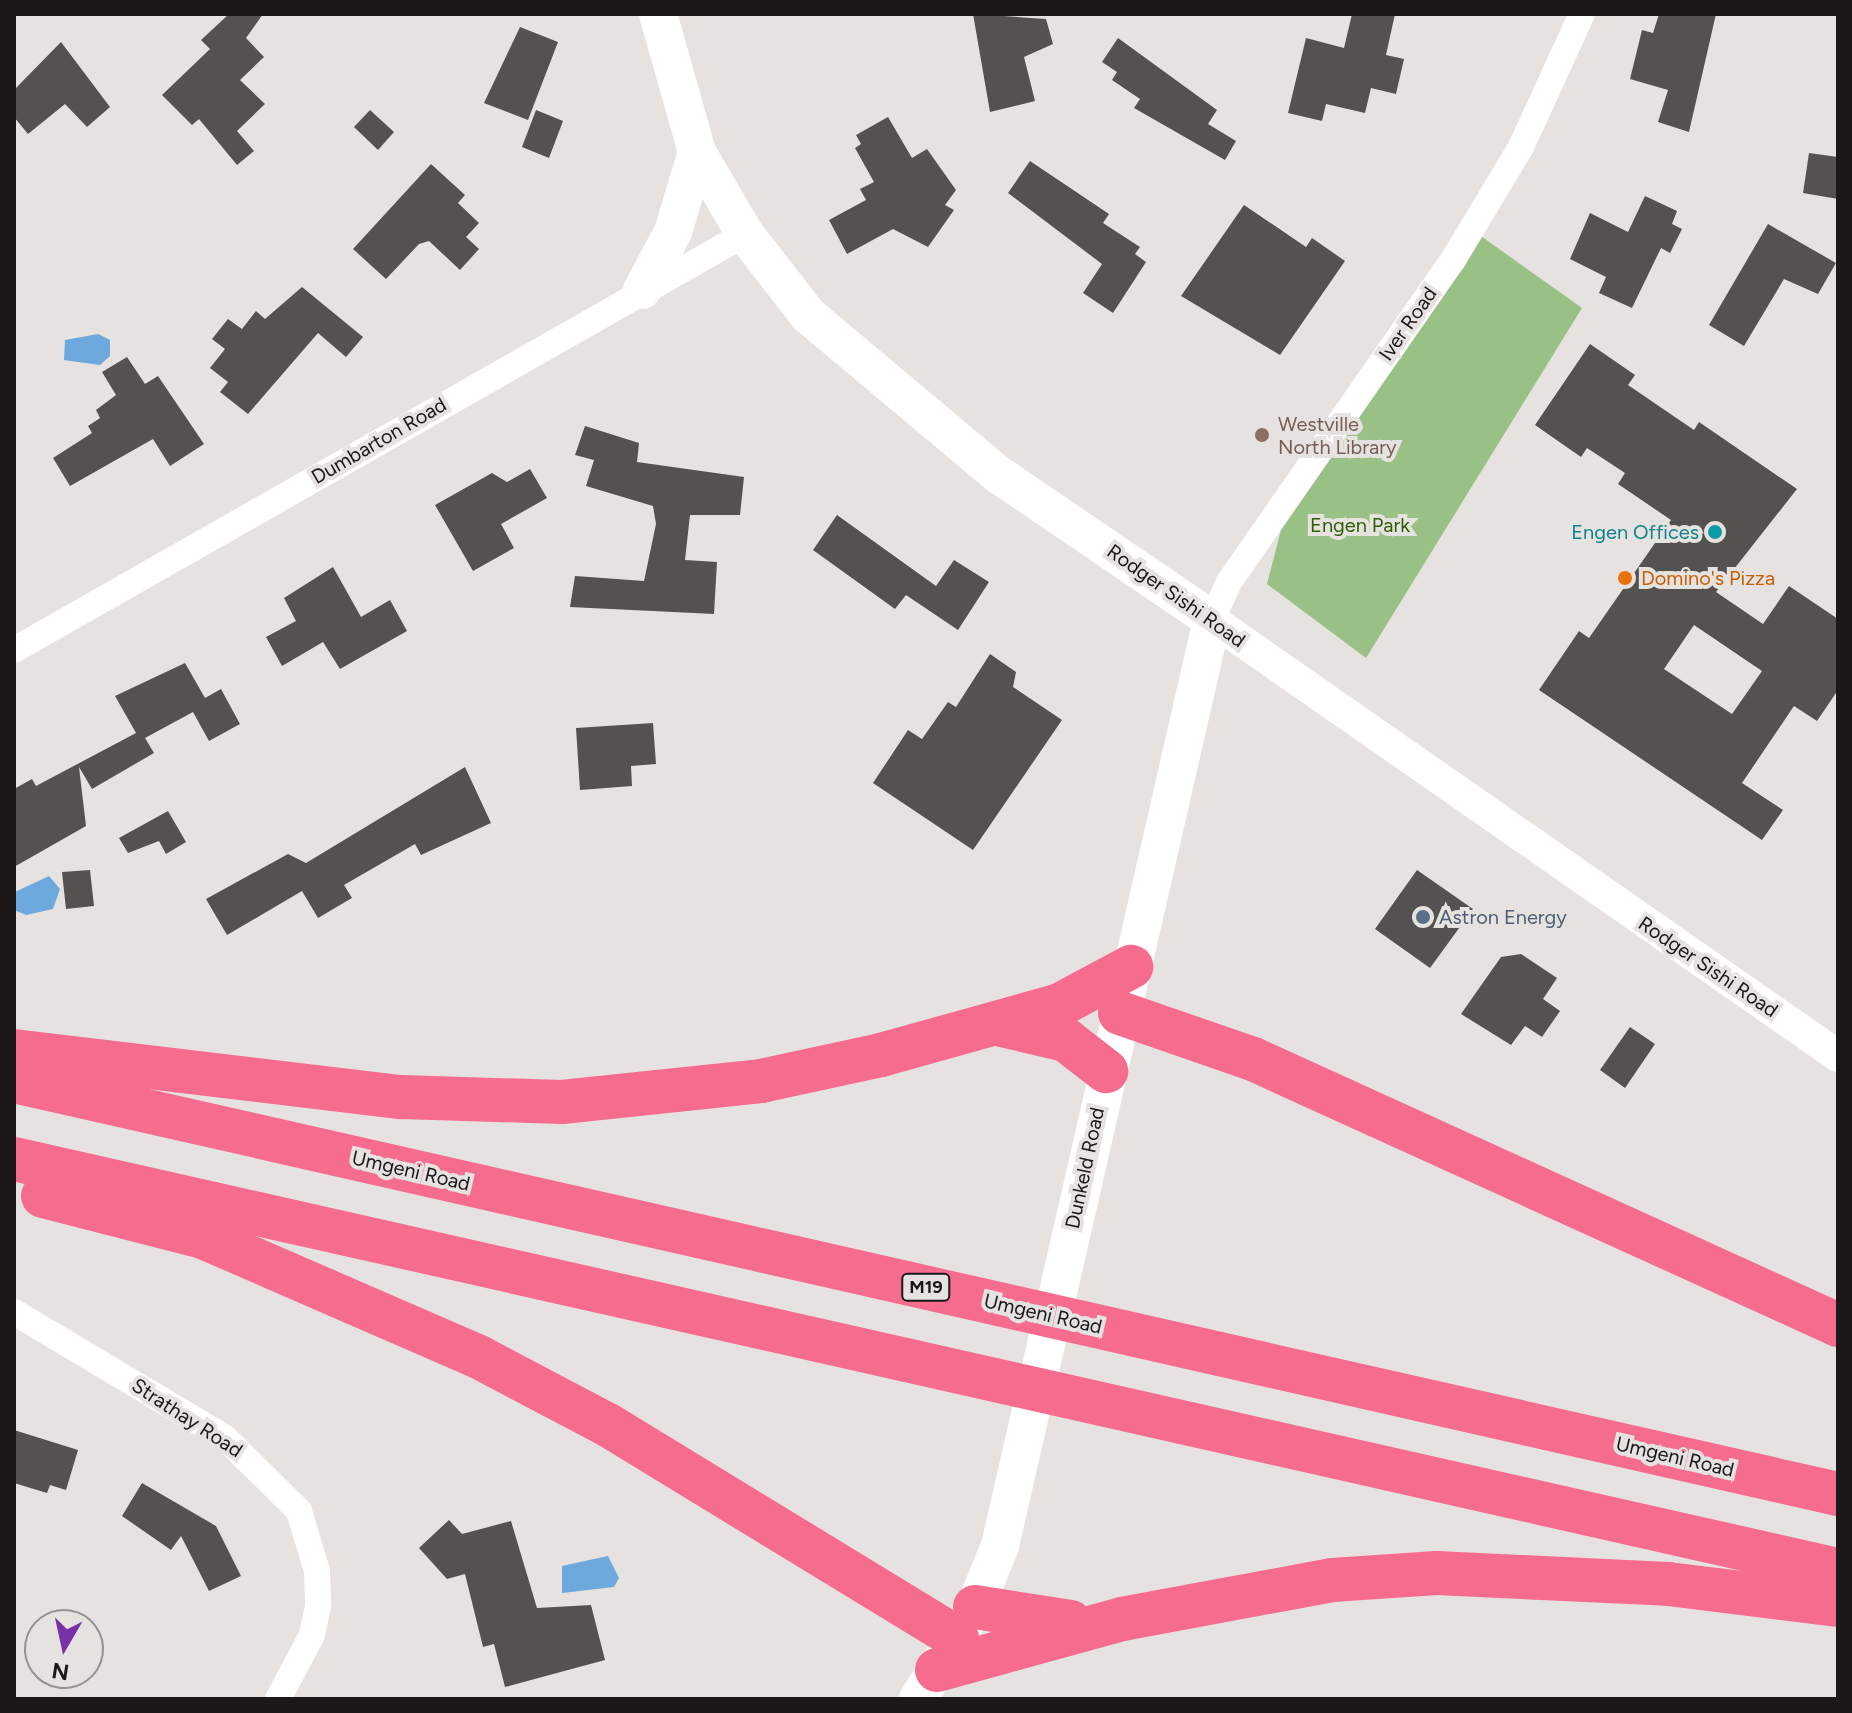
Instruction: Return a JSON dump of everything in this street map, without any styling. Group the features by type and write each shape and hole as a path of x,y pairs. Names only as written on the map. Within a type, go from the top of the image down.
{"highway":[{"path":"14,1051 402,1097 562,1102 761,1081 1002,1025 1060,1005 1131,967"},
{"path":"1120,1013 1253,1059 1838,1325"},
{"path":"1002,1025 1066,1040 1106,1071"},
{"name":"Umgeni Road","path":"14,1081 1838,1494"},
{"path":"14,1159 1838,1570"},
{"path":"14,1188 203,1237 479,1357 608,1425 947,1654 1332,1580 1437,1573 1668,1584 1838,1605"},
{"path":"947,1654 1029,1619 1122,1619"}],"main road":[{"name":"Rodger Sishi Road","path":"658,14 697,152 745,234 808,315 926,418 1212,620"},
{"path":"642,290 673,232 697,152"},
{"name":"Dunkeld Road","path":"947,1654 1000,1546 1106,1071 1212,620"}],"street":[{"name":"Iver Road","path":"1212,620 1229,582 1453,260 1521,147 1582,14"},
{"name":"Dumbarton Road","path":"14,650 745,234"},
{"name":"Rodger Sishi Road","path":"1212,620 1838,1056"},
{"name":"Strathay Road","path":"14,1312 225,1438 299,1511 317,1571 318,1606 312,1635 278,1699"}],"green space":[{"name":"Engen Park","path":"1471,229 1582,308 1366,658 1267,584 1290,495"}],"water":[{"path":"98,334 110,340 110,356 100,365 64,360 65,340"},
{"path":"49,876 60,889 53,909 26,915 14,910 15,892"},
{"path":"608,1556 619,1578 614,1587 562,1593 562,1566"}],"building":[{"path":"229,14 263,14 246,38 264,57 240,80 265,104 237,131 254,151 237,165 199,119 192,125 162,95 210,49 201,40"},
{"path":"973,14 1046,19 1053,44 1024,57 1035,101 990,112"},
{"path":"1352,14 1395,14 1386,55 1404,59 1396,94 1371,88 1365,113 1326,104 1322,121 1288,113 1306,38 1344,48"},
{"path":"1659,14 1716,14 1689,132 1658,122 1668,90 1630,79 1642,30 1653,33"},
{"path":"520,27 558,42 528,120 484,103"},
{"path":"1118,38 1217,110 1208,124 1236,141 1225,160 1134,108 1140,99 1112,80 1117,72 1102,62"},
{"path":"61,42 110,107 87,127 65,104 28,134 14,117 14,90"},
{"path":"370,110 394,132 378,150 354,127"},
{"path":"536,110 563,121 549,158 522,147"},
{"path":"888,117 912,158 927,149 956,190 945,205 954,210 928,247 893,229 847,254 829,220 866,200 860,189 874,182 855,148 861,144 856,135"},
{"path":"1809,153 1838,157 1838,199 1803,193"},
{"path":"1030,161 1109,214 1103,223 1140,247 1135,254 1146,262 1113,313 1083,293 1102,264 1008,193"},
{"path":"431,164 465,195 458,203 479,223 466,237 479,249 460,270 429,241 419,244 386,279 353,249"},
{"path":"1645,196 1677,211 1672,224 1682,229 1670,253 1661,248 1632,308 1599,293 1606,277 1570,259 1590,213 1628,232"},
{"path":"1244,205 1306,247 1312,238 1345,261 1280,355 1181,296"},
{"path":"1768,224 1836,263 1818,294 1784,279 1744,346 1709,325"},
{"path":"302,287 363,337 346,357 318,333 248,414 220,392 228,382 210,368 225,349 212,339 228,319 242,329 256,311 265,319"},
{"name":"Engen Offices","path":"1590,344 1635,375 1628,385 1694,430 1699,422 1797,489 1716,592 1763,624 1789,586 1838,619 1838,690 1817,721 1794,706 1742,783 1783,810 1762,840 1539,690 1579,631 1589,638 1671,520 1618,484 1625,473 1587,448 1581,457 1535,425","holes":["1694,625 1762,671 1732,714 1664,669"]},
{"path":"127,357 145,384 158,376 204,444 170,466 153,439 70,486 53,458 92,433 88,426 100,418 96,410 116,395 102,372"},
{"path":"585,426 639,443 637,462 744,477 740,515 690,515 685,560 717,562 714,614 570,607 575,576 644,581 656,524 653,506 586,486 594,460 575,455"},
{"path":"530,469 547,498 501,524 514,548 473,571 435,505 492,473 507,482"},
{"path":"837,515 936,586 954,560 989,582 958,630 906,595 895,609 813,550"},
{"path":"333,567 361,617 390,600 407,631 340,669 323,642 282,666 266,637 296,621 284,598"},
{"path":"990,654 1016,672 1013,687 1062,720 973,850 873,783 908,730 922,739 948,702 956,707"},
{"path":"185,663 205,698 221,689 240,724 209,741 193,712 145,738 154,753 92,789 79,767 86,826 14,867 14,789 32,779 36,786 136,733 115,696"},
{"path":"653,723 656,764 631,766 632,786 580,790 576,728"},
{"path":"465,767 491,823 421,855 415,844 344,885 352,898 318,918 302,891 227,935 206,899 288,854 306,863"},
{"path":"168,811 186,842 166,854 159,841 128,853 119,838"},
{"path":"90,870 94,906 66,909 62,872"},
{"path":"1417,870 1473,909 1430,968 1375,929"},
{"path":"1521,954 1557,978 1543,999 1560,1011 1542,1037 1525,1026 1511,1045 1461,1014 1501,957"},
{"path":"1630,1027 1655,1044 1625,1088 1600,1070"},
{"path":"14,1430 78,1450 66,1490 50,1485 47,1493 14,1483"},
{"path":"142,1483 216,1526 241,1576 209,1591 181,1536 171,1550 122,1516"},
{"path":"449,1520 462,1534 511,1521 537,1608 591,1605 605,1660 505,1687 494,1644 483,1647 465,1574 447,1579 419,1548"}],"place":[{"name":"Westville North Library","path":"1262,435"},
{"name":"Engen Offices","path":"1715,532"},
{"name":"Domino's Pizza","path":"1625,578"},
{"name":"Astron Energy","path":"1423,917"}]}
